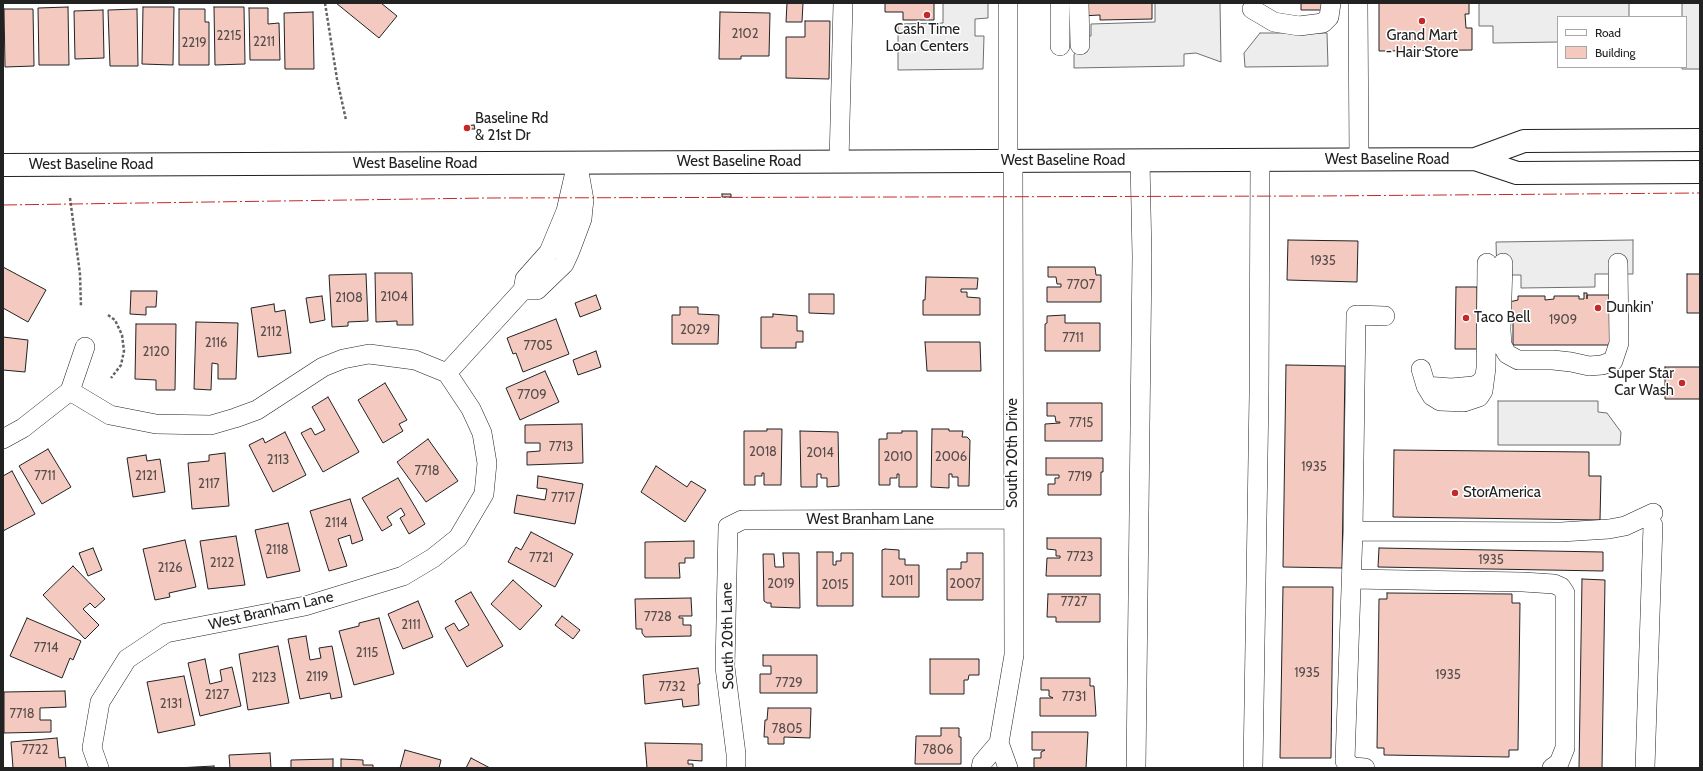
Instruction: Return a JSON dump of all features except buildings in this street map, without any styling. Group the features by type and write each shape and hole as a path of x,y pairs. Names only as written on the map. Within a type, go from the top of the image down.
{"main road":[{"name":"West Baseline Road","path":"1475,159 1524,141 1700,140"},
{"name":"West Baseline Road","path":"3,165 1475,159 1517,173 1700,172"}],"street":[{"path":"839,162 843,3"},
{"name":"South 20th Drive","path":"999,744 1014,655 1011,162 1008,3"},
{"path":"1060,3 1070,46"},
{"path":"1069,3 1070,46"},
{"path":"1070,46 1079,3"},
{"path":"1252,9 1274,22 1299,26 1323,23 1329,16 1331,3"},
{"path":"1358,3 1359,160"},
{"path":"1136,768 1142,264 1140,161"},
{"path":"1253,768 1260,386 1260,161"},
{"path":"70,391 110,415 156,424 211,425 257,410 323,367 343,359 368,354 415,360 447,373 523,290 525,279 549,252 566,211 577,163"},
{"path":"523,290 538,290 564,264 582,219 584,200 577,163"},
{"path":"549,252 564,264"},
{"path":"1424,378 1432,396 1440,401 1464,402 1479,397 1483,391 1486,377 1495,263 1502,345 1507,354 1518,360 1553,360 1588,366 1602,365 1612,361 1619,343 1618,263"},
{"path":"1365,768 1353,767 1345,761 1353,531 1356,315 1385,316"},
{"path":"3,439 24,428 70,391 85,347"},
{"name":"West Branham Lane","path":"99,768 92,748 100,702 127,659 166,633 306,606 402,576 433,558 458,538 484,494 487,463 480,427 471,408 447,373"},
{"name":"West Branham Lane","path":"728,527 742,520 1013,519"},
{"path":"1353,531 1561,532 1609,529 1653,519 1645,768"},
{"name":"South 20th Lane","path":"728,527 725,667 736,754 736,768"},
{"path":"1351,579 1523,582 1554,584 1561,587 1565,593 1565,748 1560,763 1552,768"},
{"path":"981,768 982,763 999,744 1008,768"}],"path":[{"path":"325,3 337,79 346,120"},
{"path":"70,198 80,274 81,307"},
{"path":"108,315 115,320 121,331 124,351 121,365 111,378"}],"shaded area":[{"path":"943,3 988,3 988,18 975,19 975,36 984,36 983,69 898,70 898,24 943,23"},
{"path":"1155,3 1220,3 1221,62 1196,53 1184,54 1184,66 1074,68 1074,55 1083,36 1091,36 1091,24 1155,22"},
{"path":"1479,3 1629,3 1629,16 1557,16 1557,42 1493,43 1493,26 1479,26"},
{"path":"1682,3 1700,3 1700,69 1682,69 1687,68 1687,16 1682,16"},
{"path":"1260,33 1327,33 1328,66 1245,67 1244,53"},
{"path":"1633,240 1633,274 1595,274 1595,287 1521,288 1521,275 1497,275 1496,242"},
{"path":"1498,401 1598,401 1598,412 1607,413 1621,432 1620,445 1498,445"}],"power":[{"path":"3,205 487,198 1317,196 1700,193"}],"place":[{"name":"Cash Time Loan Centers","path":"927,15"},
{"name":"Grand Mart - Hair Store","path":"1422,21"},
{"name":"Baseline Rd & 21st Dr","path":"467,128"},
{"name":"Dunkin'","path":"1598,308"},
{"name":"Taco Bell","path":"1466,318"},
{"name":"Super Star Car Wash","path":"1682,383"},
{"name":"StorAmerica","path":"1455,493"}]}
